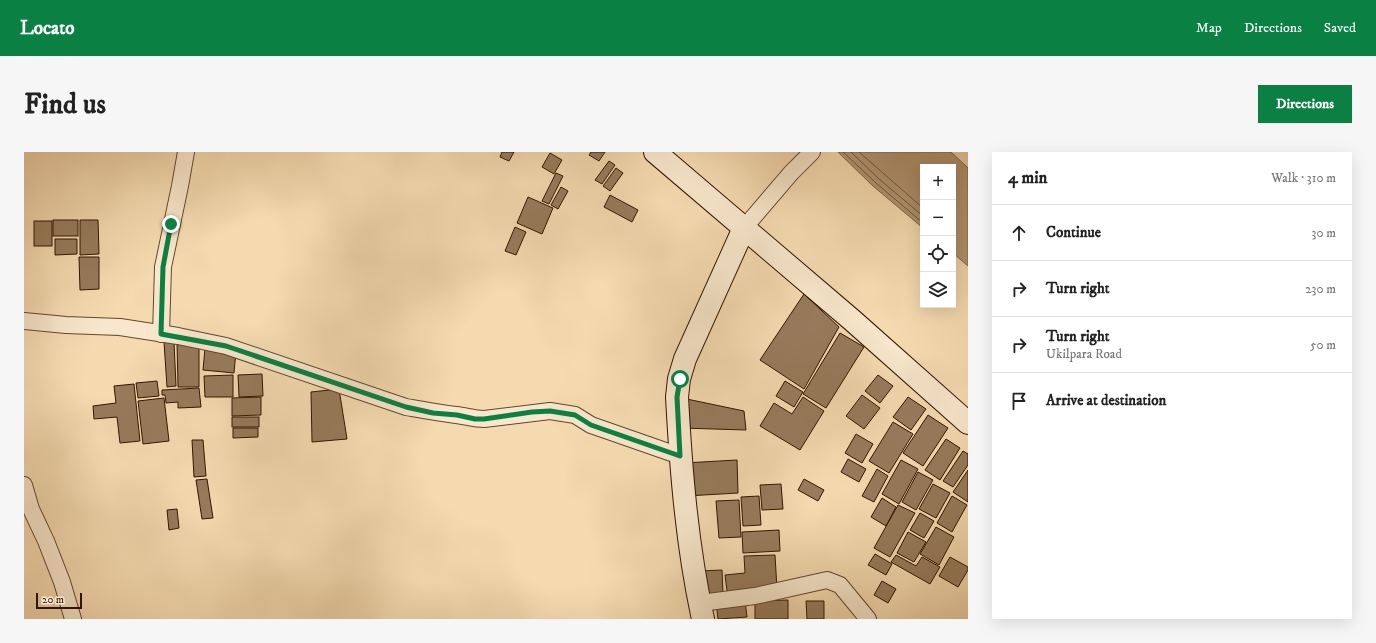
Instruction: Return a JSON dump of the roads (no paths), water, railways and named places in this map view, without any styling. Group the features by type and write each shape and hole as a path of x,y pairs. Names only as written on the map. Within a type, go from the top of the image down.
{"main road":[{"path":"655,152 852,320 968,423"},
{"path":"701,611 690,549 680,456 677,397 685,359 744,228"}],"street":[{"path":"161,334 163,267 186,152"},
{"path":"744,228 791,173 812,152"},
{"path":"24,321 66,325 120,327 226,346 406,407 433,413 480,419 550,411 575,415 591,425 680,456"},
{"path":"24,485 32,509 62,582 73,619"},
{"path":"701,611 755,596 827,580 840,584 868,619"}],"water":[{"path":"838,152 951,152 968,168 968,266 956,256 956,164 920,164 920,225 873,186"}]}
